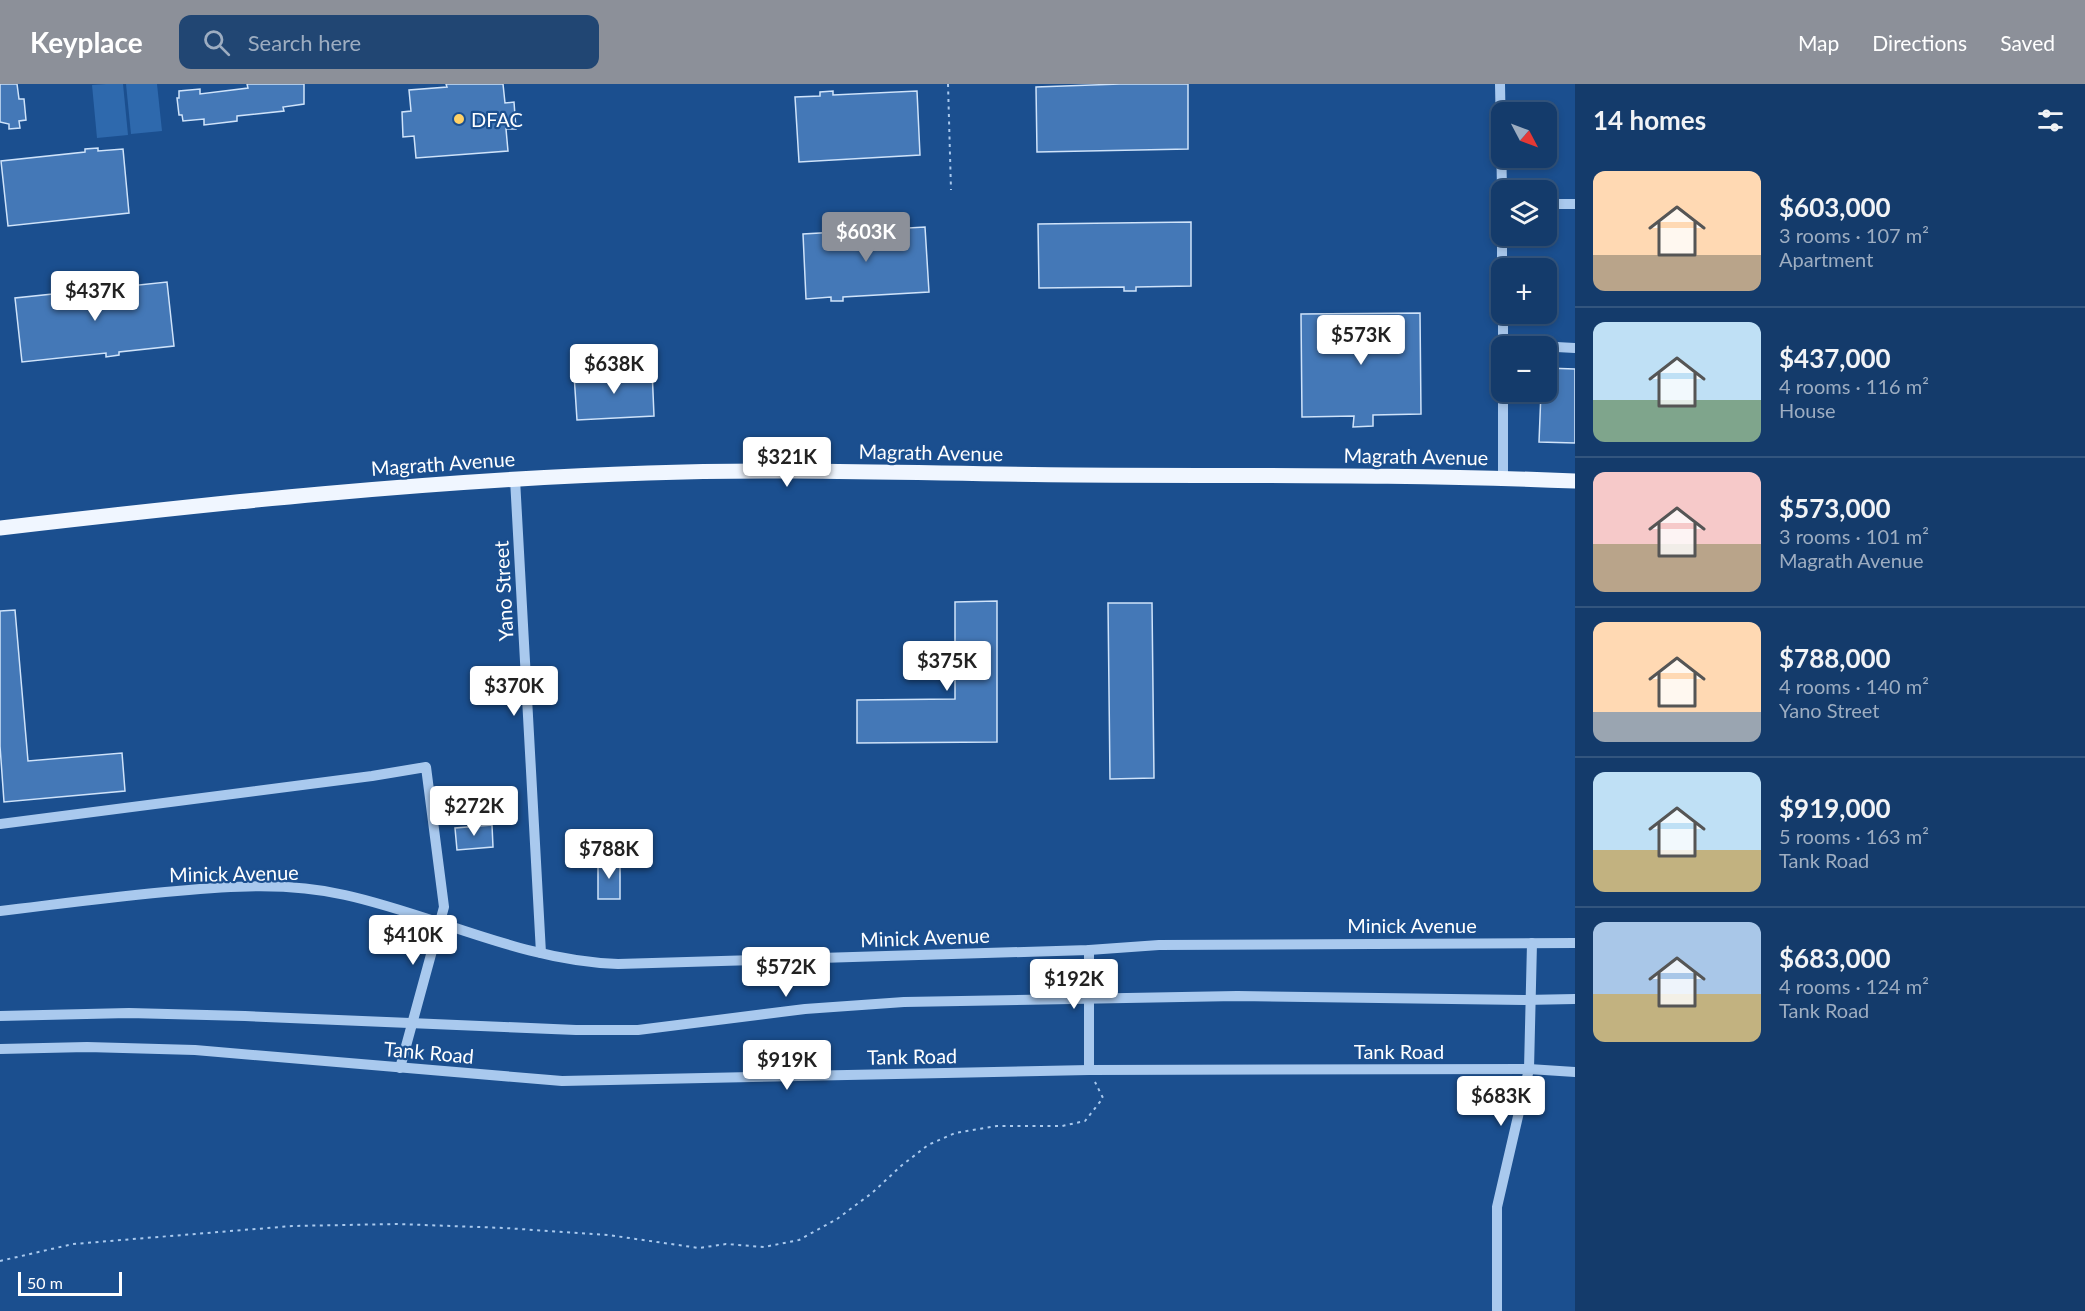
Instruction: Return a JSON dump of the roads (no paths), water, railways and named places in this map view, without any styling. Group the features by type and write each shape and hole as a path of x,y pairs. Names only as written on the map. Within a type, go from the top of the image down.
{"main road":[{"name":"Magrath Avenue","path":"0,528 340,492 515,479 648,473 786,471 1503,478 1575,481"}],"street":[{"path":"1500,84 1502,180"},
{"path":"1557,204 1575,204"},
{"path":"1557,347 1575,348"},
{"path":"1503,402 1503,478"},
{"name":"Yano Street","path":"515,479 541,953"},
{"path":"0,824 426,767 444,907 400,1068"},
{"name":"Minick Avenue","path":"0,911 142,894 219,888 268,887 312,890 345,895 496,942 541,953 585,962 618,964 1089,950 1159,945 1575,943"},
{"path":"1497,1311 1497,1207 1529,1069 1532,943"},
{"path":"1089,950 1089,1071"},
{"path":"0,1016 129,1012 576,1030 638,1030 805,1010 893,1003 1343,997 1575,999"},
{"name":"Tank Road","path":"0,1049 87,1047 195,1050 562,1081 1089,1071 1529,1069 1575,1072"}],"place":[{"name":"DFAC","path":"459,119"}]}
